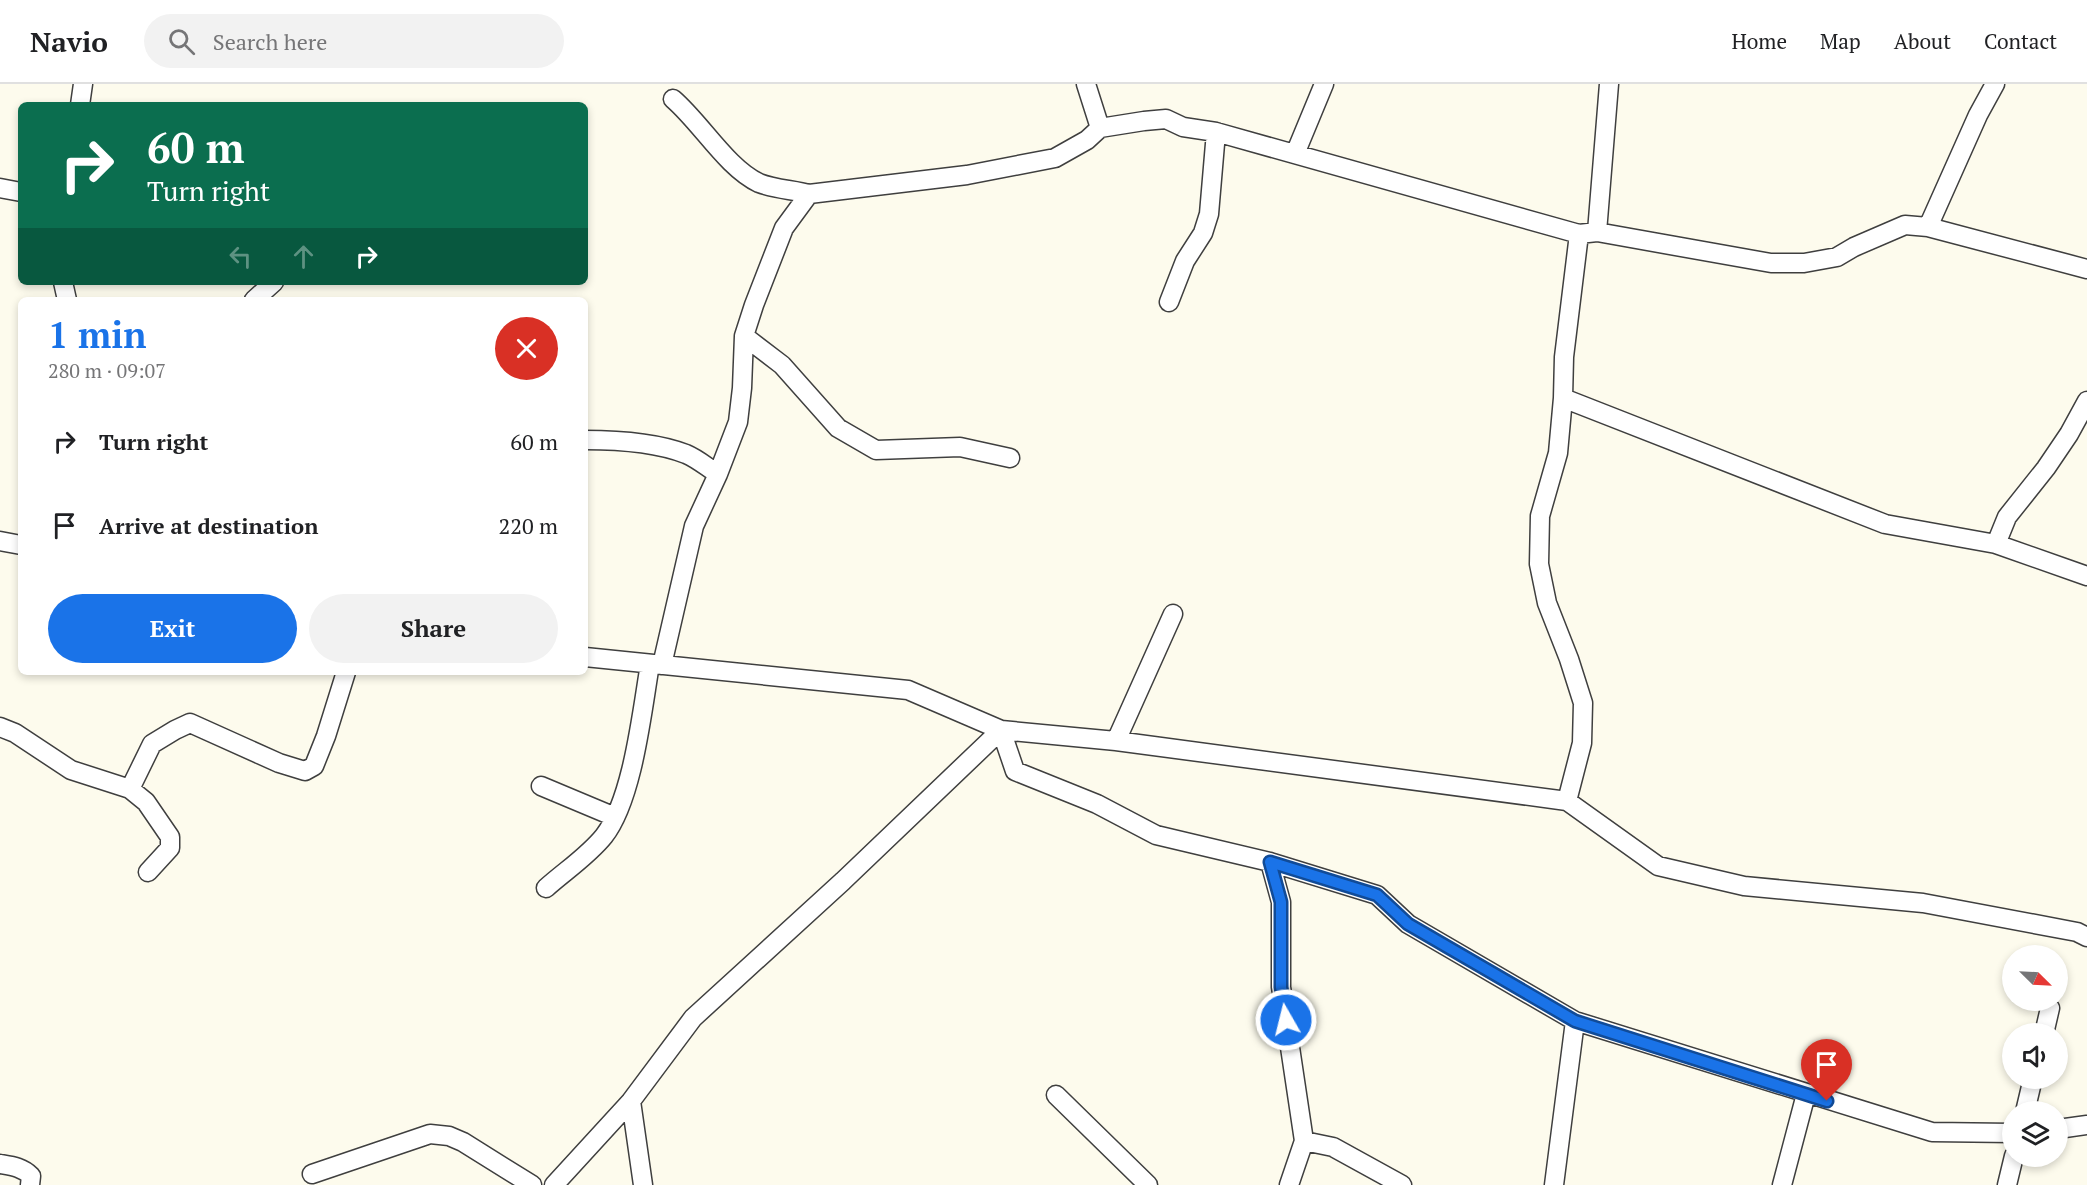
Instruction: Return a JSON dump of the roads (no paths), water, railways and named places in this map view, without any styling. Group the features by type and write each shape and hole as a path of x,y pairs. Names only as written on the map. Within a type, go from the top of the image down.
{"street":[{"path":"80,102 83,84"},
{"path":"1086,84 1100,128"},
{"path":"1295,154 1324,84"},
{"path":"1568,801 1582,743 1583,703 1547,603 1539,564 1540,516 1558,453 1564,357 1588,233 1609,84"},
{"path":"1928,227 1978,115 1995,84"},
{"path":"673,99 686,110 741,172 761,184 809,194 967,175 1055,158 1087,140 1100,128 1166,119 1183,127 1216,132 1588,233 1771,263 1804,263 1837,257 1854,247 1905,225 1928,227 2087,269"},
{"path":"1169,302 1185,261 1203,233 1209,214 1216,132"},
{"path":"0,188 18,191"},
{"path":"546,888 605,834 624,794 694,526 718,474 738,422 744,336 784,228 809,194"},
{"path":"257,297 271,285"},
{"path":"744,336 782,364 838,428 876,450 960,447 1010,458"},
{"path":"1563,398 1885,524 1996,544 2087,576"},
{"path":"1996,544 2007,517 2046,468 2069,434 2087,401"},
{"path":"588,440 610,440 659,446 688,455 718,474"},
{"path":"0,541 18,544"},
{"path":"1116,741 1173,614"},
{"path":"588,657 908,690 1001,730 1116,741 1568,801 1658,866 1744,886 1923,903 2084,929"},
{"path":"130,789 152,744 190,723 279,763 305,771 314,766 327,736 345,675"},
{"path":"0,727 15,733 71,770 130,789 146,802 171,837 170,848 148,872"},
{"path":"1001,730 1015,771 1097,804 1156,836 1270,862 1377,895 1408,924 1575,1021 1932,1132 2002,1133"},
{"path":"554,1185 631,1101 693,1018 843,881 1001,730"},
{"path":"541,786 615,817"},
{"path":"1270,862 1281,902 1281,987 1304,1141 1289,1185"},
{"path":"1554,1185 1575,1021"},
{"path":"1782,1185 1806,1094"},
{"path":"1056,1095 1148,1185"},
{"path":"631,1101 644,1185"},
{"path":"2068,1128 2087,1125"},
{"path":"312,1174 430,1134 449,1136 463,1142 532,1185"},
{"path":"1304,1141 1333,1148 1402,1185"},
{"path":"0,1164 19,1167 31,1176 30,1185"},
{"path":"2007,1185 2011,1167"}]}
